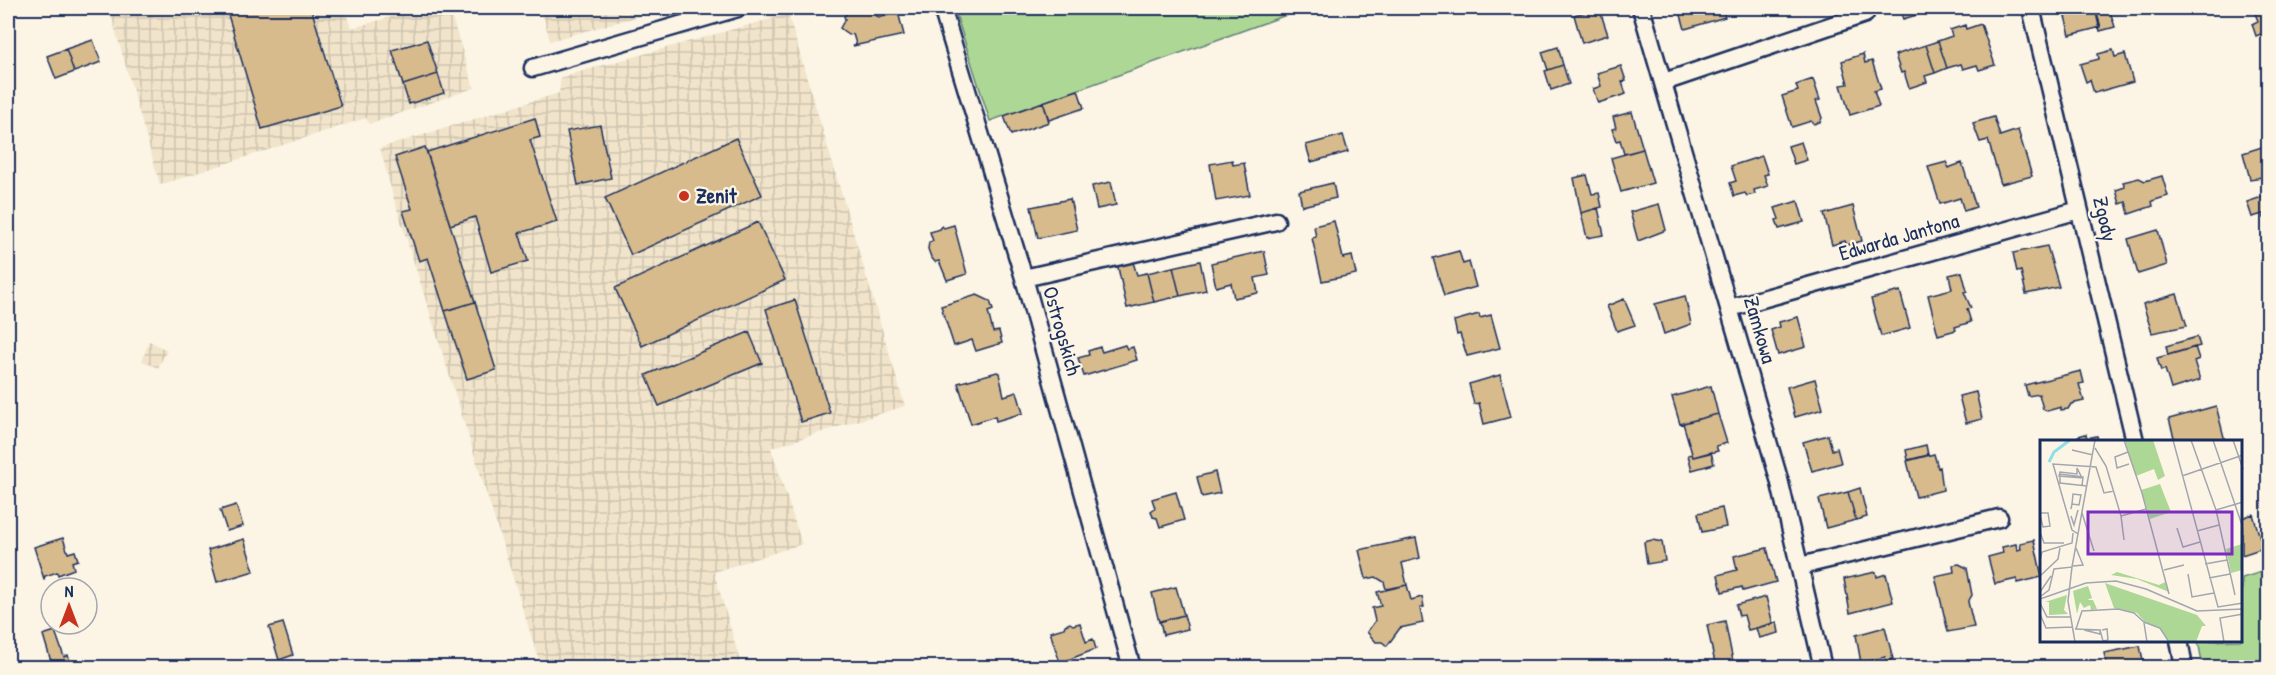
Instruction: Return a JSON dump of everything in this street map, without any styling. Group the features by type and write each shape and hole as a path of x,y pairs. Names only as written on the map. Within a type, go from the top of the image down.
{"street":[{"path":"532,68 738,8"},
{"name":"Ostrogskich","path":"942,8 1024,278 1132,668"},
{"name":"Zamkowa","path":"1641,8 1779,479 1822,668"},
{"name":"Zgody","path":"2031,8 2135,440"},
{"path":"1664,82 1865,14"},
{"name":"Edwarda Jantona","path":"1730,308 2079,210"},
{"path":"1024,278 1276,221"},
{"path":"1800,566 1999,518"},
{"path":"2179,642 2184,668"}],"shaded area":[{"path":"109,8 345,8 352,28 423,8 449,8 474,88 369,124 366,118 160,185"},
{"path":"541,8 668,8 550,41"},
{"path":"788,14 905,406 771,448 802,544 714,572 742,667 541,667 393,196 380,148 559,93 561,77"},
{"path":"149,341 167,350 158,368 142,361"}],"green space":[{"path":"954,8 1306,8 990,121"},
{"path":"2268,570 2268,667 2203,667 2198,642 2243,642 2243,578"}],"building":[{"path":"226,8 311,8 341,106 262,129"},
{"path":"874,8 876,16 880,17 898,12 904,35 853,46 856,44 853,34 849,35 840,28 845,19 844,16 851,10 855,12"},
{"path":"1599,8 1608,35 1582,43 1574,15"},
{"path":"1679,8 1722,8 1725,17 1685,29"},
{"path":"1899,8 1917,8 1920,14 1903,19"},
{"path":"2095,8 2101,27 2070,35 2063,9"},
{"path":"2095,8 2109,8 2115,27 2100,31"},
{"path":"2253,8 2268,8 2268,47 2263,33 2256,36 2252,24 2258,21"},
{"path":"1981,24 1995,65 1979,70 1977,65 1963,69 1961,64 1947,68 1938,41 1952,36 1950,30 1965,25 1966,29"},
{"path":"93,40 101,62 74,72 66,49"},
{"path":"427,40 438,74 403,85 392,50"},
{"path":"1938,41 1947,68 1935,73 1926,45"},
{"path":"1926,45 1935,73 1925,76 1927,82 1909,88 1895,55"},
{"path":"1558,47 1563,65 1548,70 1542,52"},
{"path":"66,49 74,72 56,79 47,56"},
{"path":"2113,50 2115,57 2125,54 2133,82 2094,93 2090,80 2086,82 2080,64 2099,59 2098,54"},
{"path":"1863,54 1865,63 1872,61 1881,89 1874,91 1879,106 1850,115 1841,85 1848,84 1842,61"},
{"path":"1563,65 1569,84 1551,90 1545,71"},
{"path":"1621,66 1626,81 1622,82 1626,94 1598,103 1593,89 1601,86 1597,73"},
{"path":"438,74 444,93 409,104 403,85"},
{"path":"1813,79 1820,100 1816,101 1822,118 1820,122 1814,124 1811,121 1792,127 1782,96 1798,91 1796,85"},
{"path":"1078,90 1084,108 1049,120 1043,102"},
{"path":"1043,102 1049,122 1011,135 1004,116"},
{"path":"1632,112 1643,149 1624,154 1620,140 1616,141 1612,129 1616,128 1613,117"},
{"path":"1994,117 2000,136 2018,130 2032,176 2001,184 1988,140 1980,142 1973,123"},
{"path":"535,118 540,137 530,140 557,222 519,233 528,261 491,272 475,217 450,225 427,152"},
{"path":"600,125 611,178 578,185 567,131"},
{"path":"1343,135 1348,152 1311,162 1306,145"},
{"name":"Zenit","path":"736,138 762,195 631,255 605,198"},
{"path":"1801,142 1807,160 1794,164 1788,146"},
{"path":"2268,145 2268,176 2250,179 2243,153"},
{"path":"425,147 475,302 445,311 428,258 419,261 403,211 412,209 395,157"},
{"path":"1643,149 1653,183 1621,192 1611,158"},
{"path":"1762,156 1768,174 1764,175 1768,186 1754,190 1755,194 1747,196 1745,193 1734,196 1730,183 1736,181 1731,166"},
{"path":"1232,160 1233,165 1244,163 1250,195 1216,201 1210,164"},
{"path":"1947,162 1948,168 1962,163 1976,207 1964,211 1960,198 1940,204 1928,167"},
{"path":"1587,175 1592,194 1599,193 1602,207 1581,213 1574,178"},
{"path":"2162,176 2168,196 2152,201 2153,206 2129,214 2126,202 2120,204 2116,190 2125,187 2123,182 2139,178 2145,181"},
{"path":"1111,182 1116,205 1097,209 1092,186"},
{"path":"1333,183 1336,198 1302,206 1299,191"},
{"path":"2268,195 2268,216 2264,218 2263,214 2252,217 2247,202"},
{"path":"1070,199 1077,230 1038,238 1031,207"},
{"path":"1798,201 1804,222 1779,229 1776,220 1779,219 1775,208"},
{"path":"1659,204 1666,230 1638,241 1630,212"},
{"path":"1853,206 1862,241 1847,245 1845,241 1832,245 1824,214"},
{"path":"1598,208 1604,235 1587,238 1581,213"},
{"path":"1334,221 1343,258 1352,256 1356,274 1322,281 1312,238 1316,237 1314,226"},
{"path":"758,222 785,280 642,346 615,288"},
{"path":"954,225 967,274 947,280 939,261 935,262 928,249 929,242 933,241 930,232 942,226 944,228"},
{"path":"2158,230 2167,265 2138,274 2128,239"},
{"path":"2047,246 2059,287 2026,294 2021,271 2017,272 2013,253"},
{"path":"1264,251 1269,275 1255,278 1258,293 1234,298 1231,283 1216,287 1211,263"},
{"path":"1459,251 1463,264 1469,262 1476,287 1444,296 1433,258"},
{"path":"1132,259 1137,275 1147,273 1154,302 1127,308 1117,263"},
{"path":"1200,261 1206,290 1180,296 1173,267"},
{"path":"1173,267 1180,296 1154,302 1147,273"},
{"path":"1962,272 1967,291 1964,292 1971,308 1967,309 1971,322 1955,327 1956,330 1938,335 1928,295 1952,289 1949,275"},
{"path":"1900,291 1910,328 1881,336 1871,299"},
{"path":"2177,294 2187,326 2152,333 2143,304"},
{"path":"977,295 990,301 993,310 988,312 993,332 999,331 1002,343 976,351 972,340 954,346 941,306"},
{"path":"1685,296 1691,324 1664,334 1655,304"},
{"path":"1624,299 1635,325 1617,331 1607,306"},
{"path":"795,300 830,413 801,422 766,309"},
{"path":"475,302 496,370 467,379 445,311"},
{"path":"1479,314 1480,318 1491,315 1500,348 1467,356 1460,334 1457,335 1454,321"},
{"path":"1798,317 1806,347 1778,355 1771,330 1780,327 1779,322"},
{"path":"749,332 762,363 659,406 646,375"},
{"path":"2197,337 2200,346 2168,355 2166,346"},
{"path":"1125,345 1127,349 1133,347 1137,360 1084,376 1078,358 1089,355 1088,351 1100,347 1102,352"},
{"path":"2195,347 2199,359 2194,361 2200,380 2171,389 2165,369 2161,371 2157,358"},
{"path":"2081,371 2084,383 2079,384 2084,401 2071,404 2068,409 2061,410 2061,407 2047,411 2043,409 2039,394 2028,396 2025,385"},
{"path":"997,372 1004,396 1017,392 1023,413 996,421 995,416 971,424 958,383"},
{"path":"1500,375 1511,417 1484,424 1479,403 1474,404 1469,384"},
{"path":"1815,379 1823,409 1795,417 1787,387"},
{"path":"1711,386 1718,414 1680,424 1672,397"},
{"path":"1976,392 1982,419 1966,423 1959,396"},
{"path":"2216,406 2225,440 2175,440 2169,419"},
{"path":"1718,414 1727,443 1716,446 1718,451 1693,457 1683,423"},
{"path":"2086,434 2087,438 2097,436 2098,440 2079,440 2078,436"},
{"path":"1828,435 1832,450 1837,448 1841,463 1812,471 1803,442"},
{"path":"1926,445 1928,455 1908,460 1906,450"},
{"path":"1711,452 1714,464 1692,470 1688,455 1692,454 1693,457"},
{"path":"1934,454 1938,468 1940,467 1943,490 1916,497 1907,461"},
{"path":"1215,472 1220,493 1202,497 1197,477"},
{"path":"1860,488 1867,517 1856,520 1848,492"},
{"path":"1176,492 1184,520 1160,527 1151,511 1155,508 1152,499"},
{"path":"1848,492 1856,520 1826,528 1819,499"},
{"path":"236,505 243,526 227,531 220,510"},
{"path":"1722,508 1726,527 1702,532 1698,513"},
{"path":"2253,514 2263,548 2243,555 2243,518"},
{"path":"63,538 68,553 75,551 78,560 72,562 74,569 58,575 57,572 43,576 34,547"},
{"path":"1416,538 1420,558 1402,563 1407,585 1386,589 1384,582 1376,577 1366,579 1359,550"},
{"path":"244,539 254,571 217,582 208,550"},
{"path":"1652,540 1662,542 1665,561 1647,564 1644,542"},
{"path":"2034,540 2040,577 2017,583 2017,579 1995,584 1988,557 2003,553 2002,547 2016,544 2017,550 2021,549 2020,543"},
{"path":"1767,548 1776,582 1743,591 1742,587 1722,592 1718,575 1737,570 1734,556"},
{"path":"1959,564 1967,568 1972,595 1968,602 1974,627 1948,632 1935,576 1954,572 1953,565"},
{"path":"1876,572 1877,577 1886,574 1893,602 1850,613 1844,579"},
{"path":"1407,585 1411,600 1422,597 1424,607 1420,608 1423,623 1400,628 1387,646 1382,642 1376,642 1367,632 1375,621 1372,608 1381,606 1377,592"},
{"path":"1176,587 1184,615 1159,622 1152,593"},
{"path":"1766,597 1773,624 1748,630 1744,615 1739,616 1736,605"},
{"path":"1184,615 1188,629 1163,635 1160,621"},
{"path":"1725,621 1734,666 1716,668 1707,625"},
{"path":"1777,622 1779,633 1759,638 1756,628"},
{"path":"283,623 293,655 279,660 269,627"},
{"path":"1070,623 1073,625 1080,623 1086,642 1093,639 1096,649 1060,663 1050,632 1064,628"},
{"path":"1885,627 1893,659 1886,661 1885,657 1861,663 1856,635"},
{"path":"43,636 57,636 64,657 68,655 72,668 53,668"},
{"path":"2140,646 2144,665 2148,664 2148,668 2103,668 2102,666 2107,665 2104,653"}],"place":[{"name":"Zenit","path":"684,196"}]}
